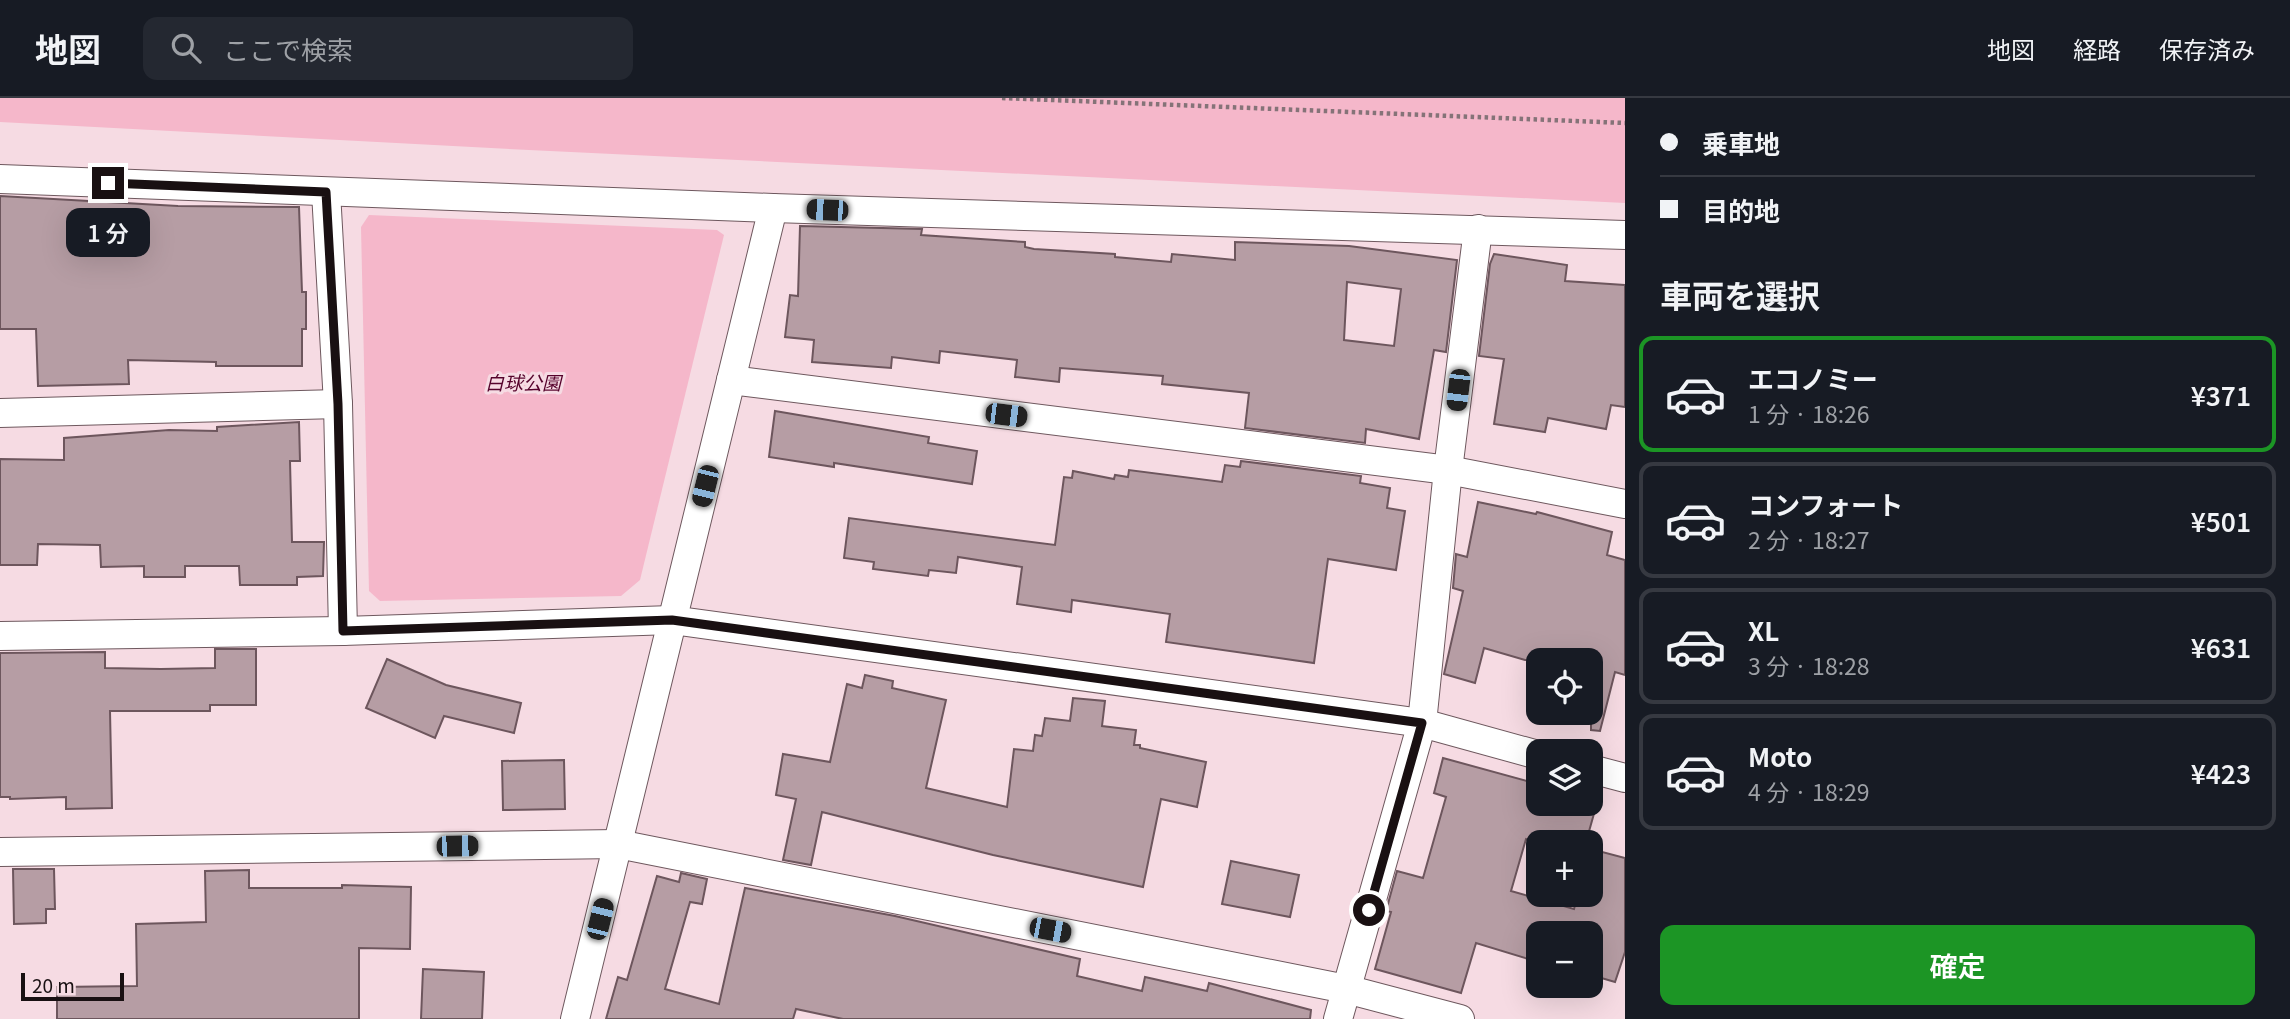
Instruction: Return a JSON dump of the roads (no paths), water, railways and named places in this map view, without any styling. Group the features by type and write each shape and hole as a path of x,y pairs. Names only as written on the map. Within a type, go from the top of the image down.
{"street":[{"path":"0,178 772,208 1625,235"},
{"path":"326,192 338,404 343,631"},
{"path":"575,1019 772,208"},
{"path":"1338,1019 1422,723 1448,470 1478,229"},
{"path":"730,380 1448,470 1625,504"},
{"path":"0,413 338,404"},
{"path":"0,636 343,631 672,620 1422,723 1526,752"},
{"path":"1603,772 1625,778"},
{"path":"0,852 618,844 1346,989 1460,1019"}],"park label":[{"name":"白球公園","path":"523,381"}]}
